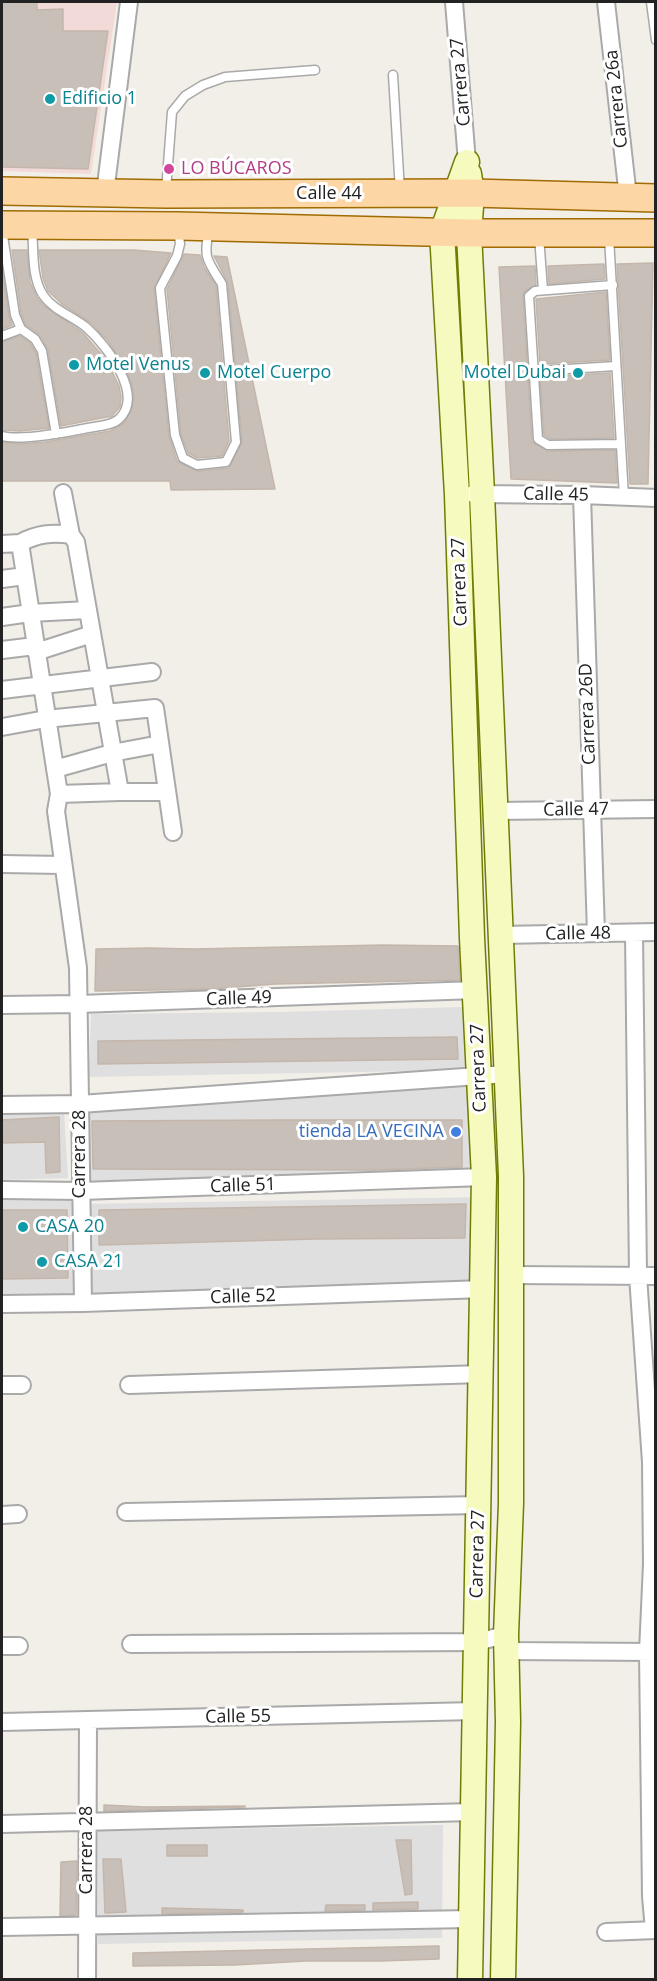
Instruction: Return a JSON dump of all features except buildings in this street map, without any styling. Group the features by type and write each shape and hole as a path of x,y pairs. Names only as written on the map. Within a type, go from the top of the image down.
{"main road":[{"name":"Calle 44","path":"2,191 166,195 464,193 656,198"},
{"name":"Calle 44","path":"2,225 210,226 469,233 656,233"}],"street":[{"path":"105,193 129,2"},
{"name":"Carrera 27","path":"454,2 467,162 464,193 469,233 482,494 507,1074 512,1275 511,1503 503,1980"},
{"name":"Carrera 26a","path":"606,2 628,197"},
{"name":"Carrera 27","path":"464,193 442,232 457,495 484,1178 484,1289 470,1980"},
{"path":"63,493 71,535 76,542 120,792"},
{"name":"Calle 45","path":"457,495 582,495 656,498"},
{"name":"Carrera 26D","path":"582,495 596,933"},
{"path":"2,544 20,543 33,536 57,533 71,535"},
{"name":"Carrera 28","path":"20,543 58,794 56,811 78,968 83,1303"},
{"path":"2,579 25,576"},
{"path":"2,617 87,610"},
{"path":"2,650 36,649 92,634"},
{"path":"2,690 152,672"},
{"path":"2,727 46,719 155,708 173,832"},
{"path":"54,769 112,753 160,744"},
{"path":"58,794 167,792"},
{"name":"Calle 47","path":"496,811 656,809"},
{"path":"2,864 63,865"},
{"name":"Calle 48","path":"501,935 656,932"},
{"path":"606,1932 655,1930 651,1896 653,1462 634,933"},
{"name":"Calle 49","path":"2,1005 476,990"},
{"path":"2,1105 80,1104 479,1074 507,1074"},
{"name":"Calle 51","path":"2,1190 81,1191 484,1178"},
{"path":"512,1275 647,1276"},
{"name":"Calle 52","path":"2,1304 484,1289"},
{"path":"129,1385 482,1374"},
{"path":"2,1385 22,1385"},
{"path":"126,1512 479,1505"},
{"path":"131,1644 476,1642 652,1652"},
{"path":"2,1646 19,1646"},
{"name":"Calle 55","path":"2,1722 475,1711"},
{"name":"Carrera 28","path":"87,1721 87,1980"},
{"path":"2,1824 473,1812"},
{"path":"2,1927 472,1919"}],"lane":[{"path":"651,2 656,40"},
{"path":"166,195 172,111 184,96 203,85 225,77 315,70"},
{"path":"393,75 400,194"},
{"path":"2,225 15,315 21,329 35,339 42,351 56,434"},
{"path":"2,435 56,434 109,424 119,419 127,407 129,396 122,374 101,342 85,327 57,310 44,296 36,279 32,225"},
{"path":"178,226 180,244 177,256 160,288 175,435 183,458 197,465 226,462 236,442 222,284 205,250 210,226"},
{"path":"608,232 624,497"},
{"path":"539,233 543,290"},
{"path":"613,285 535,291 529,296 538,439 548,446 621,444"},
{"path":"2,336 21,329"},
{"path":"535,371 616,366"}],"shaded area":[{"name":"Edificio 1","path":"2,2 117,2 91,174 2,171"},
{"path":"463,1007 467,1070 89,1077 91,1014"},
{"path":"479,1074 484,1177 82,1191 81,1204 484,1197 484,1289 2,1304 2,1192 81,1191 80,1104"},
{"path":"64,1112 68,1178 2,1180 2,1113"},
{"path":"443,1825 442,1938 98,1944 98,1831"}],"place":[{"name":"Edificio 1","path":"50,99"},
{"name":"LO BÚCAROS","path":"169,169"},
{"name":"Motel Venus","path":"74,365"},
{"name":"Motel Cuerpo","path":"205,373"},
{"name":"Motel Dubai","path":"578,373"},
{"name":"tienda LA VECINA","path":"456,1132"},
{"name":"CASA 20","path":"23,1227"},
{"name":"CASA 21","path":"42,1262"}]}
